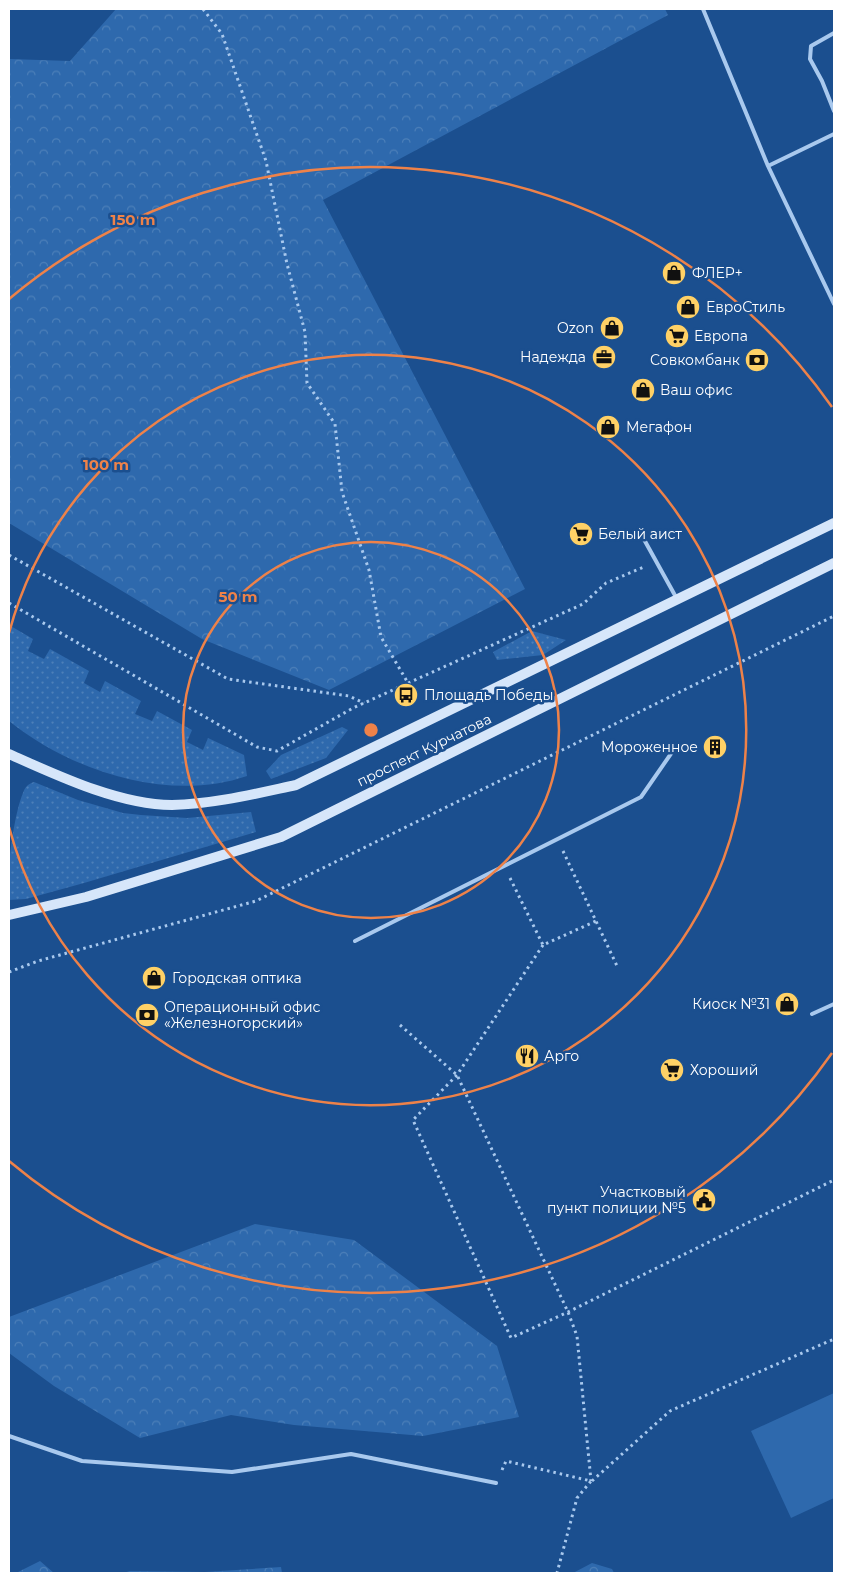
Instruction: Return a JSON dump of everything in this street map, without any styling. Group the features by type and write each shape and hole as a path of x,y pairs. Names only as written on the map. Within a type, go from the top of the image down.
{"main road":[{"name":"проспект Курчатова","path":"9,754 67,780 116,796 170,805 221,802 296,785 834,522"},
{"name":"проспект Курчатова","path":"9,914 86,897 281,837 834,563"}],"lane":[{"path":"702,9 768,166 834,304"},
{"path":"834,33 811,46 810,59 822,81 834,111"},
{"path":"768,166 834,134"},
{"path":"640,534 677,599"},
{"path":"355,941 641,797 677,745"},
{"path":"812,1014 834,1004"},
{"path":"9,1436 82,1461 232,1472 351,1454 496,1483"}],"path":[{"path":"203,9 222,34 266,161 286,264 305,332 307,382 334,424 342,492 369,570 381,637 408,683"},
{"path":"9,555 228,679 349,696 364,703"},
{"path":"9,603 257,747 277,751 364,703 563,614 583,604 606,583 656,562"},
{"path":"9,972 38,961 256,901 834,616"},
{"path":"557,839 618,968"},
{"path":"504,866 543,945"},
{"path":"596,921 543,945 457,1075 413,1120 511,1338 568,1312 834,1180"},
{"path":"400,1025 457,1075 568,1312 577,1336 591,1481"},
{"path":"557,1573 576,1498 591,1481 670,1411 834,1339"},
{"path":"496,1483 506,1462 591,1481"}],"green space":[{"path":"116,9 665,9 668,15 323,200 525,589 329,690 202,639 9,523 9,59 70,61"},
{"path":"9,625 33,639 28,651 44,659 50,649 89,671 84,683 100,692 105,681 141,701 135,714 152,721 157,711 192,730 187,742 203,750 208,738 244,755 247,776 217,783 186,786 154,784 122,777 91,767 61,754 34,739 9,721"},
{"path":"532,631 566,640 543,655 497,660 493,652"},
{"path":"342,727 348,730 326,758 271,779 266,771 281,755"},
{"path":"34,782 78,800 123,813 187,818 251,812 256,832 26,899 9,900 9,862 16,815 25,789"},
{"path":"255,1224 354,1240 497,1346 519,1417 423,1436 294,1425 231,1415 140,1438 54,1386 9,1353 9,1317"},
{"path":"834,1393 834,1498 791,1518 751,1431"},
{"path":"40,1561 54,1573 16,1573"},
{"path":"592,1563 612,1569 614,1573 573,1573"},
{"path":"281,1567 282,1573 123,1573 130,1571 205,1572"}],"place":[{"name":"ФЛЕР+","path":"674,273"},
{"name":"ЕвроСтиль","path":"688,307"},
{"name":"Ozon","path":"612,328"},
{"name":"Европа","path":"677,336"},
{"name":"Надежда","path":"604,357"},
{"name":"Совкомбанк","path":"757,360"},
{"name":"Ваш офис","path":"643,390"},
{"name":"Мегафон","path":"608,427"},
{"name":"Белый аист","path":"581,534"},
{"name":"Площадь Победы","path":"406,695"},
{"name":"Мороженное","path":"715,747"},
{"name":"Городская оптика","path":"154,978"},
{"name":"Киоск №31","path":"787,1004"},
{"name":"Операционный офис «Железногорский»","path":"147,1015"},
{"name":"Арго","path":"527,1056"},
{"name":"Хороший","path":"672,1070"},
{"name":"Участковый пункт полиции №5","path":"704,1200"}]}
